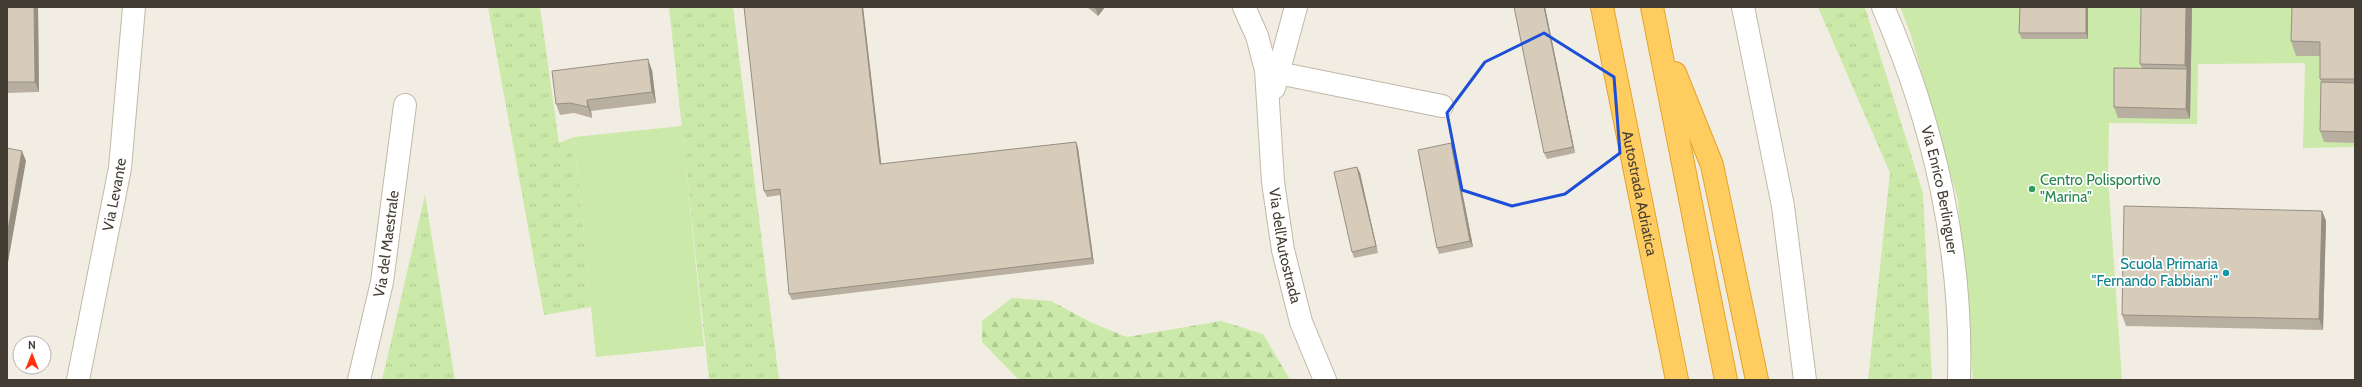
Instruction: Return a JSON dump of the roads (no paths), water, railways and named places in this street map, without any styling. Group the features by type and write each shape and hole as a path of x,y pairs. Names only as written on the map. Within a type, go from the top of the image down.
{"highway":[{"name":"Autostrada Adriatica","path":"1602,7 1677,380"},
{"path":"1653,15 1726,380"},
{"path":"1653,15 1712,165 1757,380"}],"street":[{"name":"Via Levante","path":"78,380 120,168 134,7"},
{"name":"Via dell'Autostrada","path":"1244,7 1257,36 1266,70 1273,182 1283,250 1301,322 1325,380"},
{"name":"Via dell'Autostrada","path":"1269,106 1296,7"},
{"path":"1743,7 1783,206 1805,380"},
{"name":"Via Enrico Berlinguer","path":"1884,7 1909,69 1940,183 1956,275 1960,332 1958,380"},
{"path":"1278,73 1442,106"},
{"name":"Via del Maestrale","path":"359,380 382,282 405,105"}],"place":[{"name":"Centro Polisportivo \"Marina\"","path":"2032,189"},
{"name":"Scuola Primaria \"Fernando Fabbiani\"","path":"2226,273"}]}
